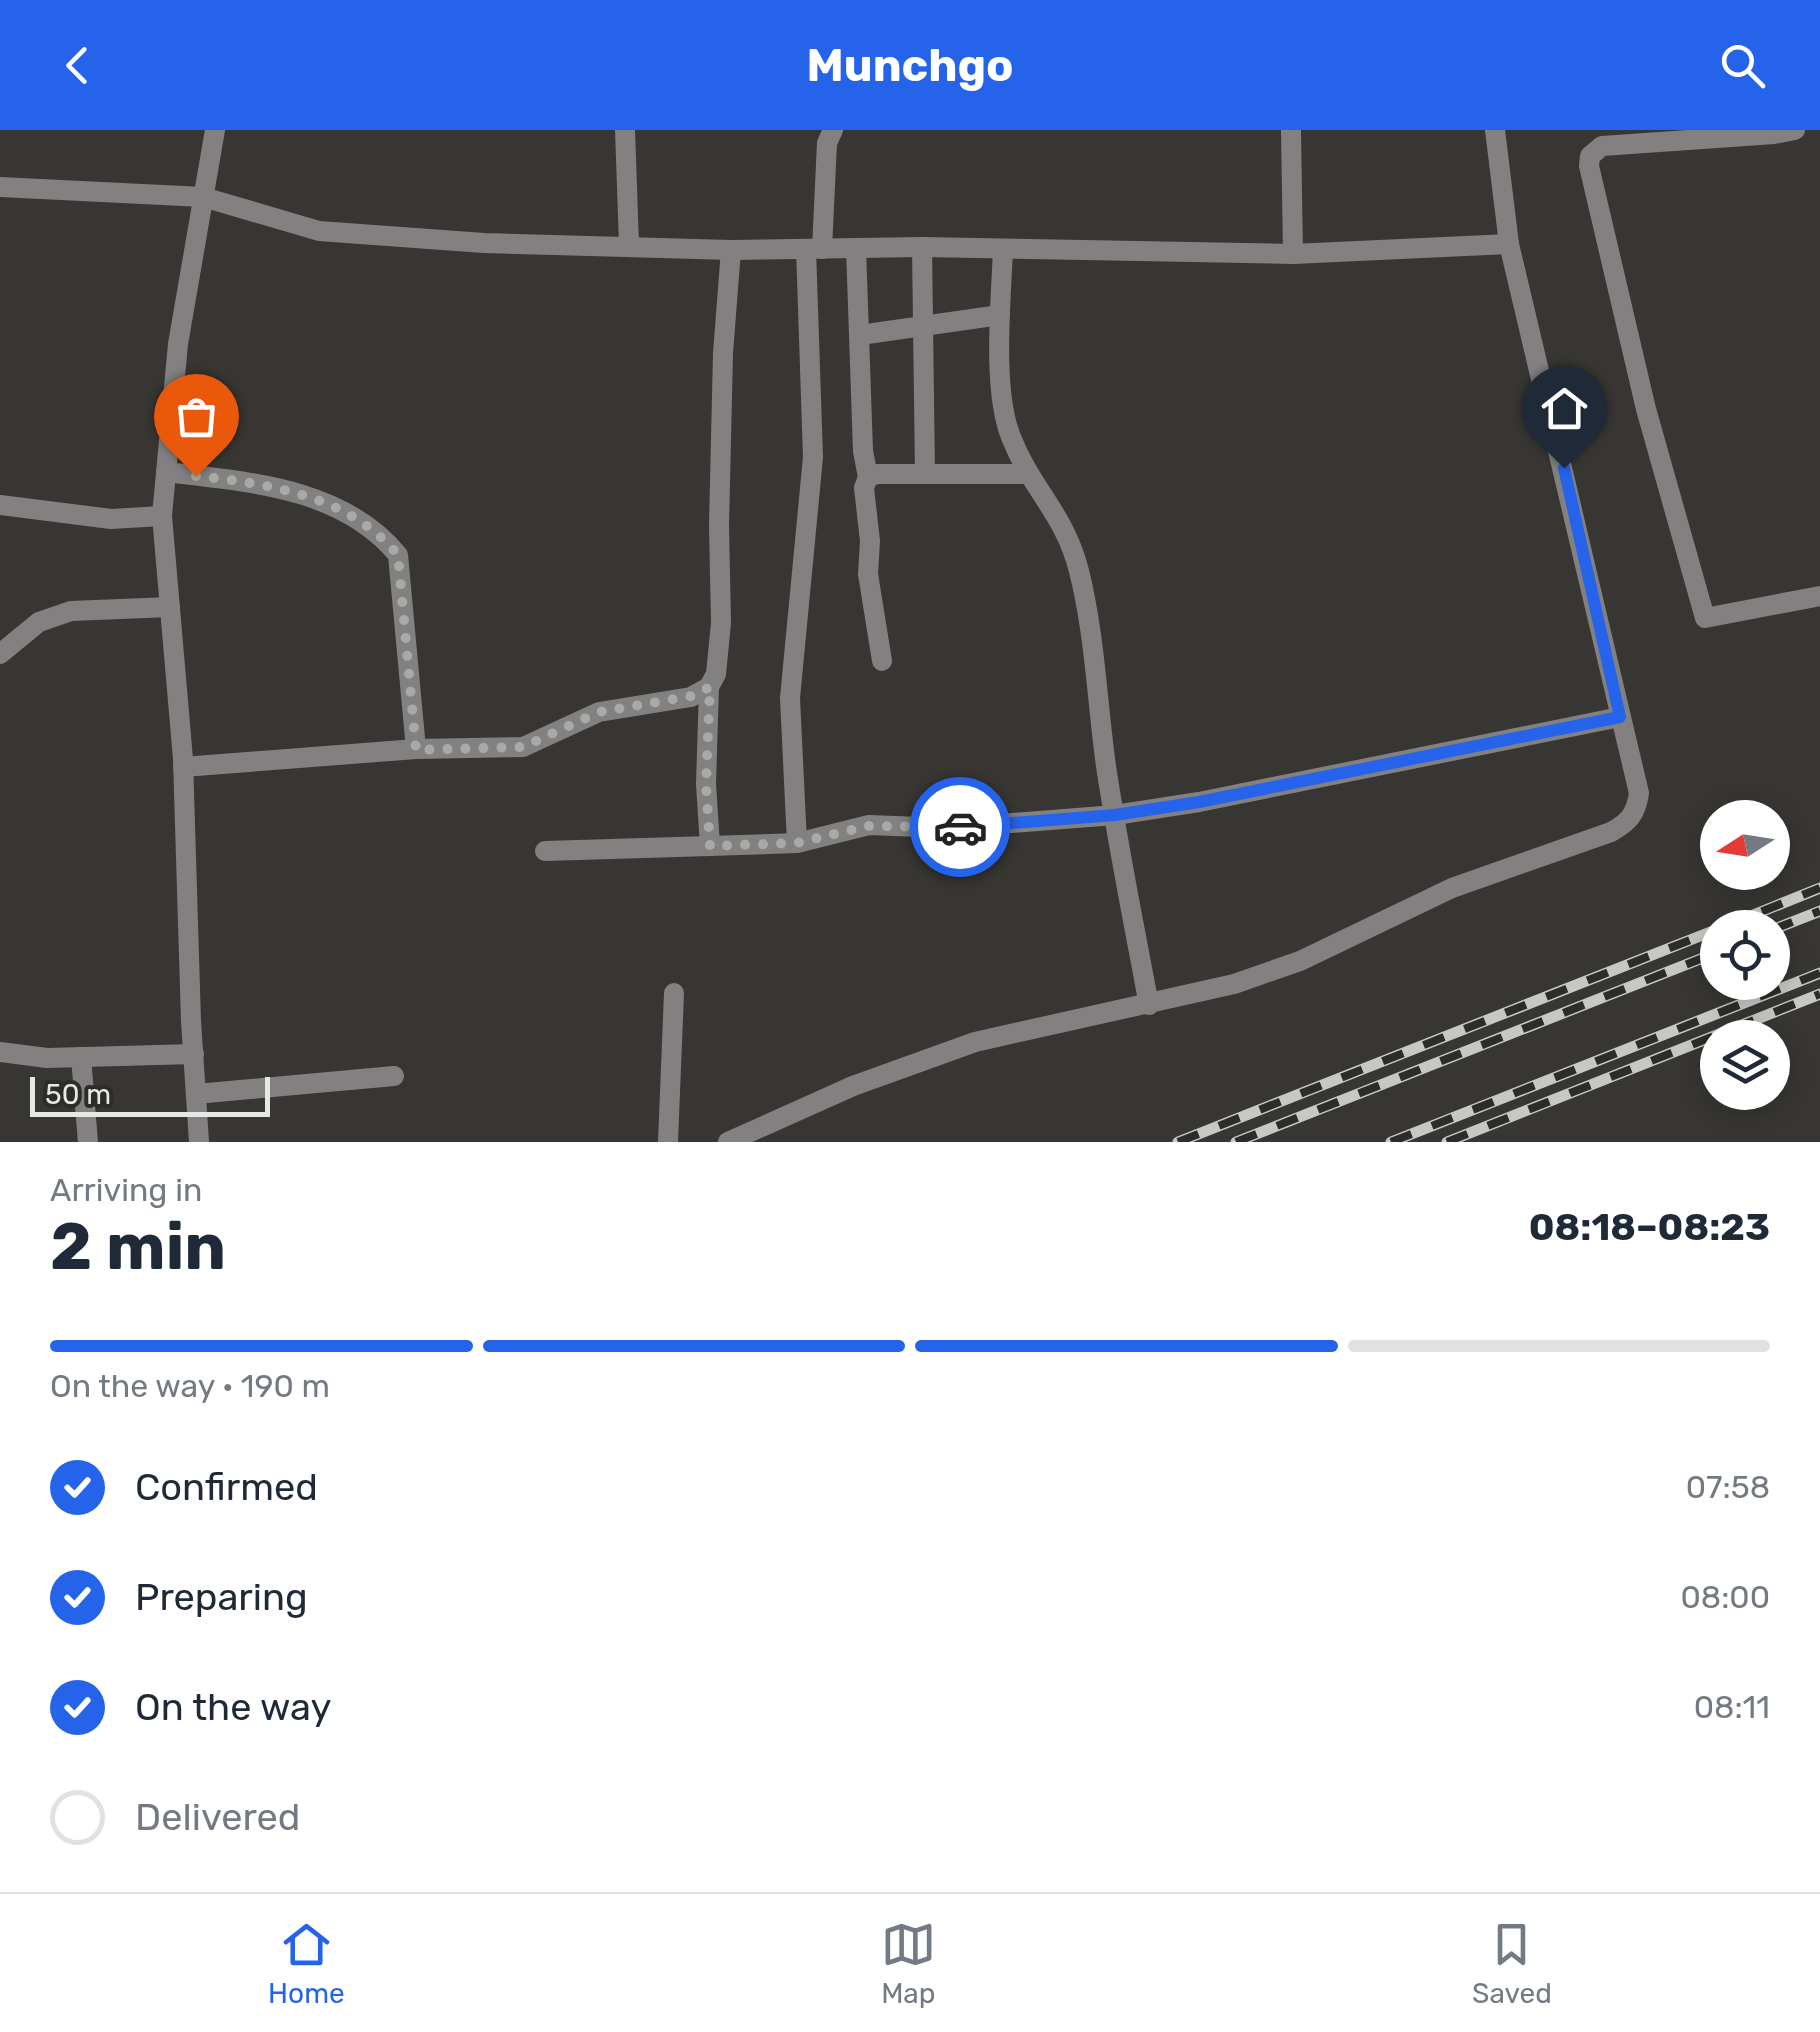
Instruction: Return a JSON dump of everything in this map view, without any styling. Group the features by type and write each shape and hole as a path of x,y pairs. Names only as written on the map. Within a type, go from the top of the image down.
{"street":[{"path":"199,1142 183,767 162,516 178,344 215,130"},
{"path":"625,130 628,245"},
{"path":"797,843 790,698 813,457 814,249 827,143 833,130"},
{"path":"1291,130 1293,254"},
{"path":"728,1142 853,1086 975,1042 1234,984 1300,961 1452,888 1595,838 1629,821 1639,792 1508,244 1494,130"},
{"path":"1795,130 1602,146 1590,156 1589,166 1646,410 1706,618 1820,596"},
{"path":"0,187 203,198 318,231 484,243 732,250 922,248 1293,254 1508,244"},
{"path":"856,248 863,451 868,477 864,488 870,541 868,574 882,660"},
{"path":"922,248 924,474"},
{"path":"1003,249 1000,315 1004,416 1028,474 1070,536 1080,574 1115,815 1148,1004"},
{"path":"710,846 706,784 710,687 716,674 721,623 723,353 732,250"},
{"path":"860,335 1000,315"},
{"path":"166,472 256,482 294,492 323,501 382,536 398,555 416,750"},
{"path":"868,477 1028,474"},
{"path":"0,505 111,519 162,516"},
{"path":"0,654 39,622 70,610 170,608"},
{"path":"183,767 416,750 523,747 599,712 692,696 710,687"},
{"path":"545,852 797,843 868,826 947,828 1115,815 1199,802 1620,717"},
{"path":"668,1142 674,993"},
{"path":"0,1052 47,1058 194,1054"},
{"path":"82,1057 88,1142"},
{"path":"196,1094 394,1076"}],"railway":[{"path":"1766,910 1820,888"},
{"path":"1790,923 1820,911"},
{"path":"1178,1142 1700,936"},
{"path":"1236,1142 1700,959"},
{"path":"1391,1142 1820,973"},
{"path":"1447,1142 1820,994"}],"way so far":[{"path":"196,476 256,482 323,501 360,520 382,536 398,555 416,750 523,747 599,712 692,696 710,687 706,784 710,846 797,843 868,826 960,827"}],"route":[{"path":"960,827 1115,815 1199,802 1620,717 1564,468"}]}
